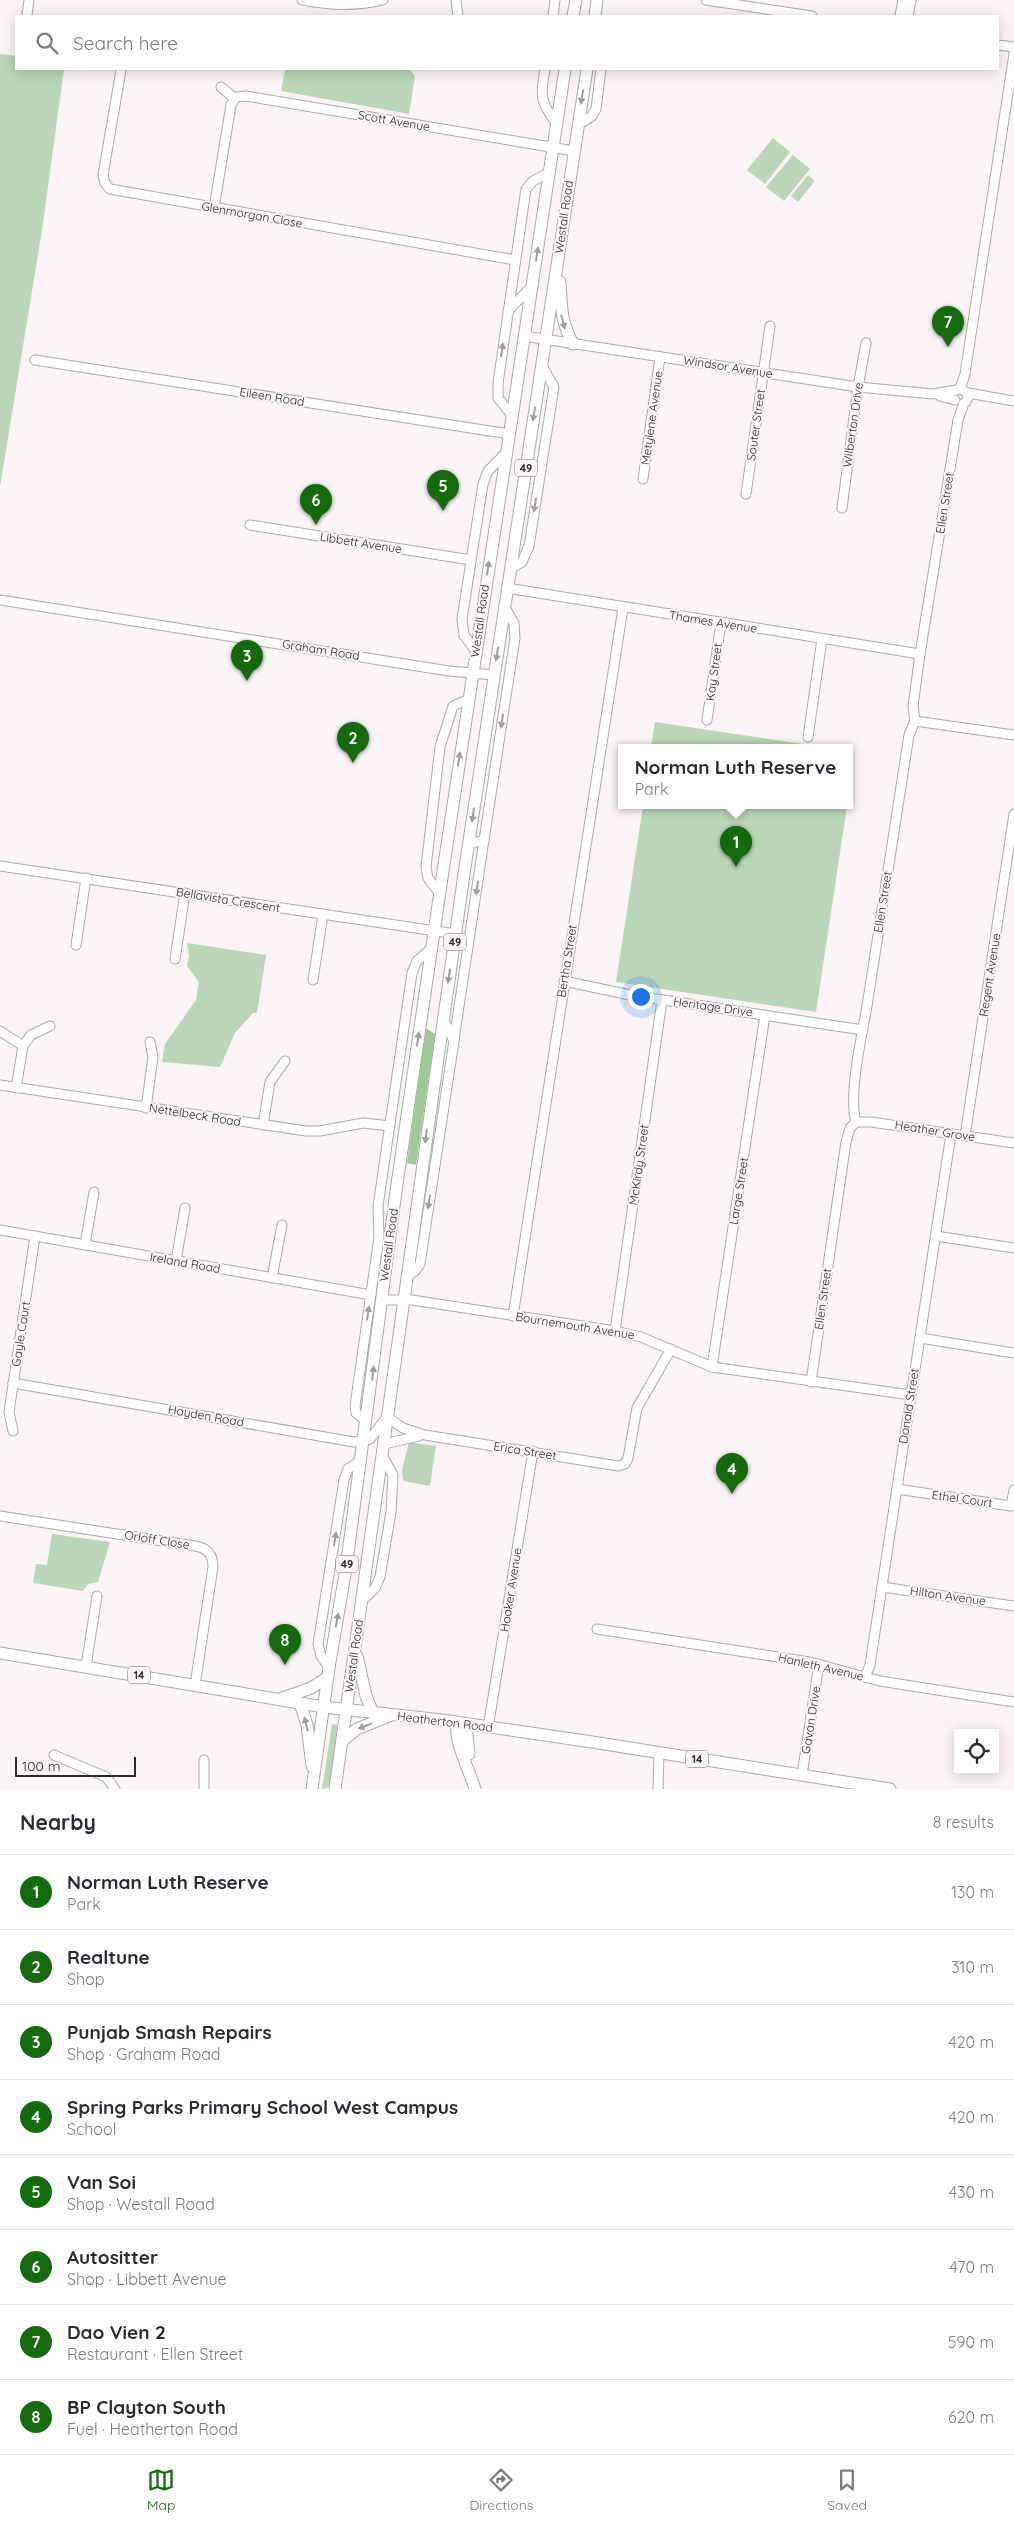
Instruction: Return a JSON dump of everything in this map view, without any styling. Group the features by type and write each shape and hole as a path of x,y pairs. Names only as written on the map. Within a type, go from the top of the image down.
{"main road":[{"path":"573,15 576,0"},
{"name":"Westall Road","path":"324,1707 328,1672 346,1568 434,931 511,414 565,70"},
{"name":"Westall Road","path":"346,1709 464,874 586,70"},
{"path":"558,262 561,315 565,330 573,344"},
{"path":"443,871 464,874"},
{"path":"355,1647 364,1690 374,1713"},
{"name":"Heatherton Road","path":"0,1653 324,1707 461,1723 890,1789"},
{"path":"278,1699 312,1688 328,1672"},
{"path":"300,1703 307,1725 313,1785"},
{"name":"49","path":"313,1785 324,1707"},
{"name":"49","path":"335,1789 346,1709"},
{"path":"342,1741 357,1729 391,1715"},
{"path":"461,1723 468,1765 475,1789"}],"street":[{"path":"26,15 29,0"},
{"path":"302,0 334,5 359,6 384,0"},
{"path":"456,0 458,15"},
{"path":"553,15 555,0"},
{"path":"706,0 805,15"},
{"path":"900,15 903,0"},
{"path":"908,15 911,0"},
{"path":"999,44 1014,47"},
{"name":"Ellen Street","path":"811,1382 846,1142 850,1128 856,1122 853,1113 854,1094 863,1030 909,735 914,721 913,706 920,654 966,374 1014,54"},
{"name":"Glenmorgan Close","path":"121,70 103,175 105,183 110,189 515,260"},
{"path":"544,70 541,92 543,107 557,124"},
{"path":"578,125 592,116 596,109 602,70"},
{"path":"214,208 231,105 235,99 221,87"},
{"name":"Scott Avenue","path":"235,99 246,96 553,149 574,151"},
{"name":"Westall Road","path":"511,414 498,398 498,383 526,188 533,181 550,172"},
{"path":"508,311 532,286"},
{"name":"Souter Street","path":"746,494 770,326"},
{"name":"Windsor Avenue","path":"524,336 858,387 1014,401"},
{"name":"Wilberton Drive","path":"842,508 858,387 866,343"},
{"name":"Metylene Avenue","path":"643,479 660,357"},
{"name":"Eileen Road","path":"35,360 509,434"},
{"path":"510,569 522,562 529,546 554,387 542,366"},
{"name":"Westall Road","path":"476,651 464,635 462,618 485,478 506,453"},
{"name":"Libbett Avenue","path":"250,525 471,560"},
{"name":"Thames Avenue","path":"507,588 920,654"},
{"name":"Graham Road","path":"0,600 449,671 494,675"},
{"name":"Westall Road","path":"406,1277 418,1268 420,1260 515,638 514,623 504,606"},
{"name":"Bertha Street","path":"514,1316 564,981 623,608"},
{"name":"Kay Street","path":"707,720 721,623"},
{"path":"808,737 822,639"},
{"path":"440,894 428,878 426,867 440,747 453,706 469,699"},
{"path":"914,721 1014,735"},
{"name":"Regent Avenue","path":"965,1136 1014,814"},
{"path":"469,844 484,840"},
{"name":"Bellavista Crescent","path":"0,866 456,934"},
{"path":"76,945 86,878"},
{"path":"175,959 185,893"},
{"path":"313,980 323,914"},
{"name":"Westall Road","path":"366,1422 356,1413 354,1406 379,1237 378,1206 412,972 417,961 432,948"},
{"name":"Heritage Drive","path":"564,981 662,1000 863,1030"},
{"name":"McKirdy Street","path":"615,1331 662,1000"},
{"name":"Large Street","path":"712,1367 765,1014"},
{"path":"443,1018 454,1041"},
{"path":"16,1088 23,1046 31,1035 50,1026"},
{"path":"0,1031 23,1046"},
{"path":"146,1108 154,1058 150,1042"},
{"path":"263,1125 270,1082 285,1061"},
{"path":"395,1090 403,1079 414,1070"},
{"name":"Nettelbeck Road","path":"0,1085 313,1132 363,1123 390,1126"},
{"name":"Heather Grove","path":"856,1122 871,1122 1014,1143"},
{"name":"Donald Street","path":"865,1677 870,1665 951,1134"},
{"path":"85,1245 94,1192"},
{"path":"176,1261 185,1208"},
{"path":"272,1278 282,1225"},
{"name":"Ireland Road","path":"0,1230 370,1295"},
{"name":"Gayle Court","path":"13,1431 9,1412 36,1236"},
{"path":"936,1236 1014,1248"},
{"name":"Bournemouth Avenue","path":"382,1300 403,1299 615,1331 641,1337 712,1367 911,1395"},
{"path":"920,1338 1014,1352"},
{"name":"Erica Street","path":"387,1416 403,1428 424,1435 618,1466 625,1464 637,1408 671,1349"},
{"name":"Hayden Road","path":"13,1383 363,1442"},
{"path":"363,1442 374,1436 387,1416"},
{"name":"Erica Street","path":"383,1450 402,1438 424,1435"},
{"name":"Westall Road","path":"361,1602 375,1588 380,1576 391,1512 393,1474 383,1450"},
{"name":"Hooker Avenue","path":"488,1728 533,1452"},
{"name":"Ethel Court","path":"897,1489 1011,1506 1014,1490"},
{"name":"Orloff Close","path":"0,1516 195,1546 208,1551 213,1559 213,1566 195,1685"},
{"name":"Hilton Avenue","path":"882,1587 1014,1606"},
{"path":"86,1666 96,1596"},
{"name":"Hanleth Avenue","path":"598,1629 819,1664 865,1677 1014,1702"},
{"name":"Gavan Drive","path":"802,1775 819,1664"},
{"path":"658,1789 659,1753"},
{"path":"54,1755 99,1773 110,1781 115,1789"},
{"path":"204,1760 204,1789"}],"green space":[{"path":"0,54 15,56 15,70 64,70 42,230 0,487"},
{"path":"285,70 411,70 415,77 409,114 281,91"},
{"path":"773,138 790,152 765,184 747,170"},
{"path":"793,155 810,169 784,201 766,187"},
{"path":"808,175 815,181 798,202 791,196"},
{"path":"655,722 802,744 652,744"},
{"path":"643,809 847,809 816,1012 616,982"},
{"path":"187,943 266,955 257,1013 253,1013 235,1033 220,1067 162,1062 165,1044 196,1000 199,982 187,966 189,956"},
{"path":"426,1028 435,1034 416,1165 407,1163"},
{"path":"409,1442 436,1446 430,1486 403,1481 402,1470"},
{"path":"52,1534 110,1542 98,1582 88,1584 83,1591 33,1583 36,1564 47,1565"},
{"path":"332,1724 337,1725 337,1730 329,1787 322,1789"}],"place":[{"name":"Dao Vien 2","path":"948,347"},
{"name":"Van Soi","path":"443,511"},
{"name":"Autositter","path":"316,525"},
{"name":"Punjab Smash Repairs","path":"247,681"},
{"name":"Realtune","path":"353,763"},
{"name":"Norman Luth Reserve","path":"736,867"},
{"name":"Spring Parks Primary School West Campus","path":"732,1494"},
{"name":"BP Clayton South","path":"285,1665"}]}
